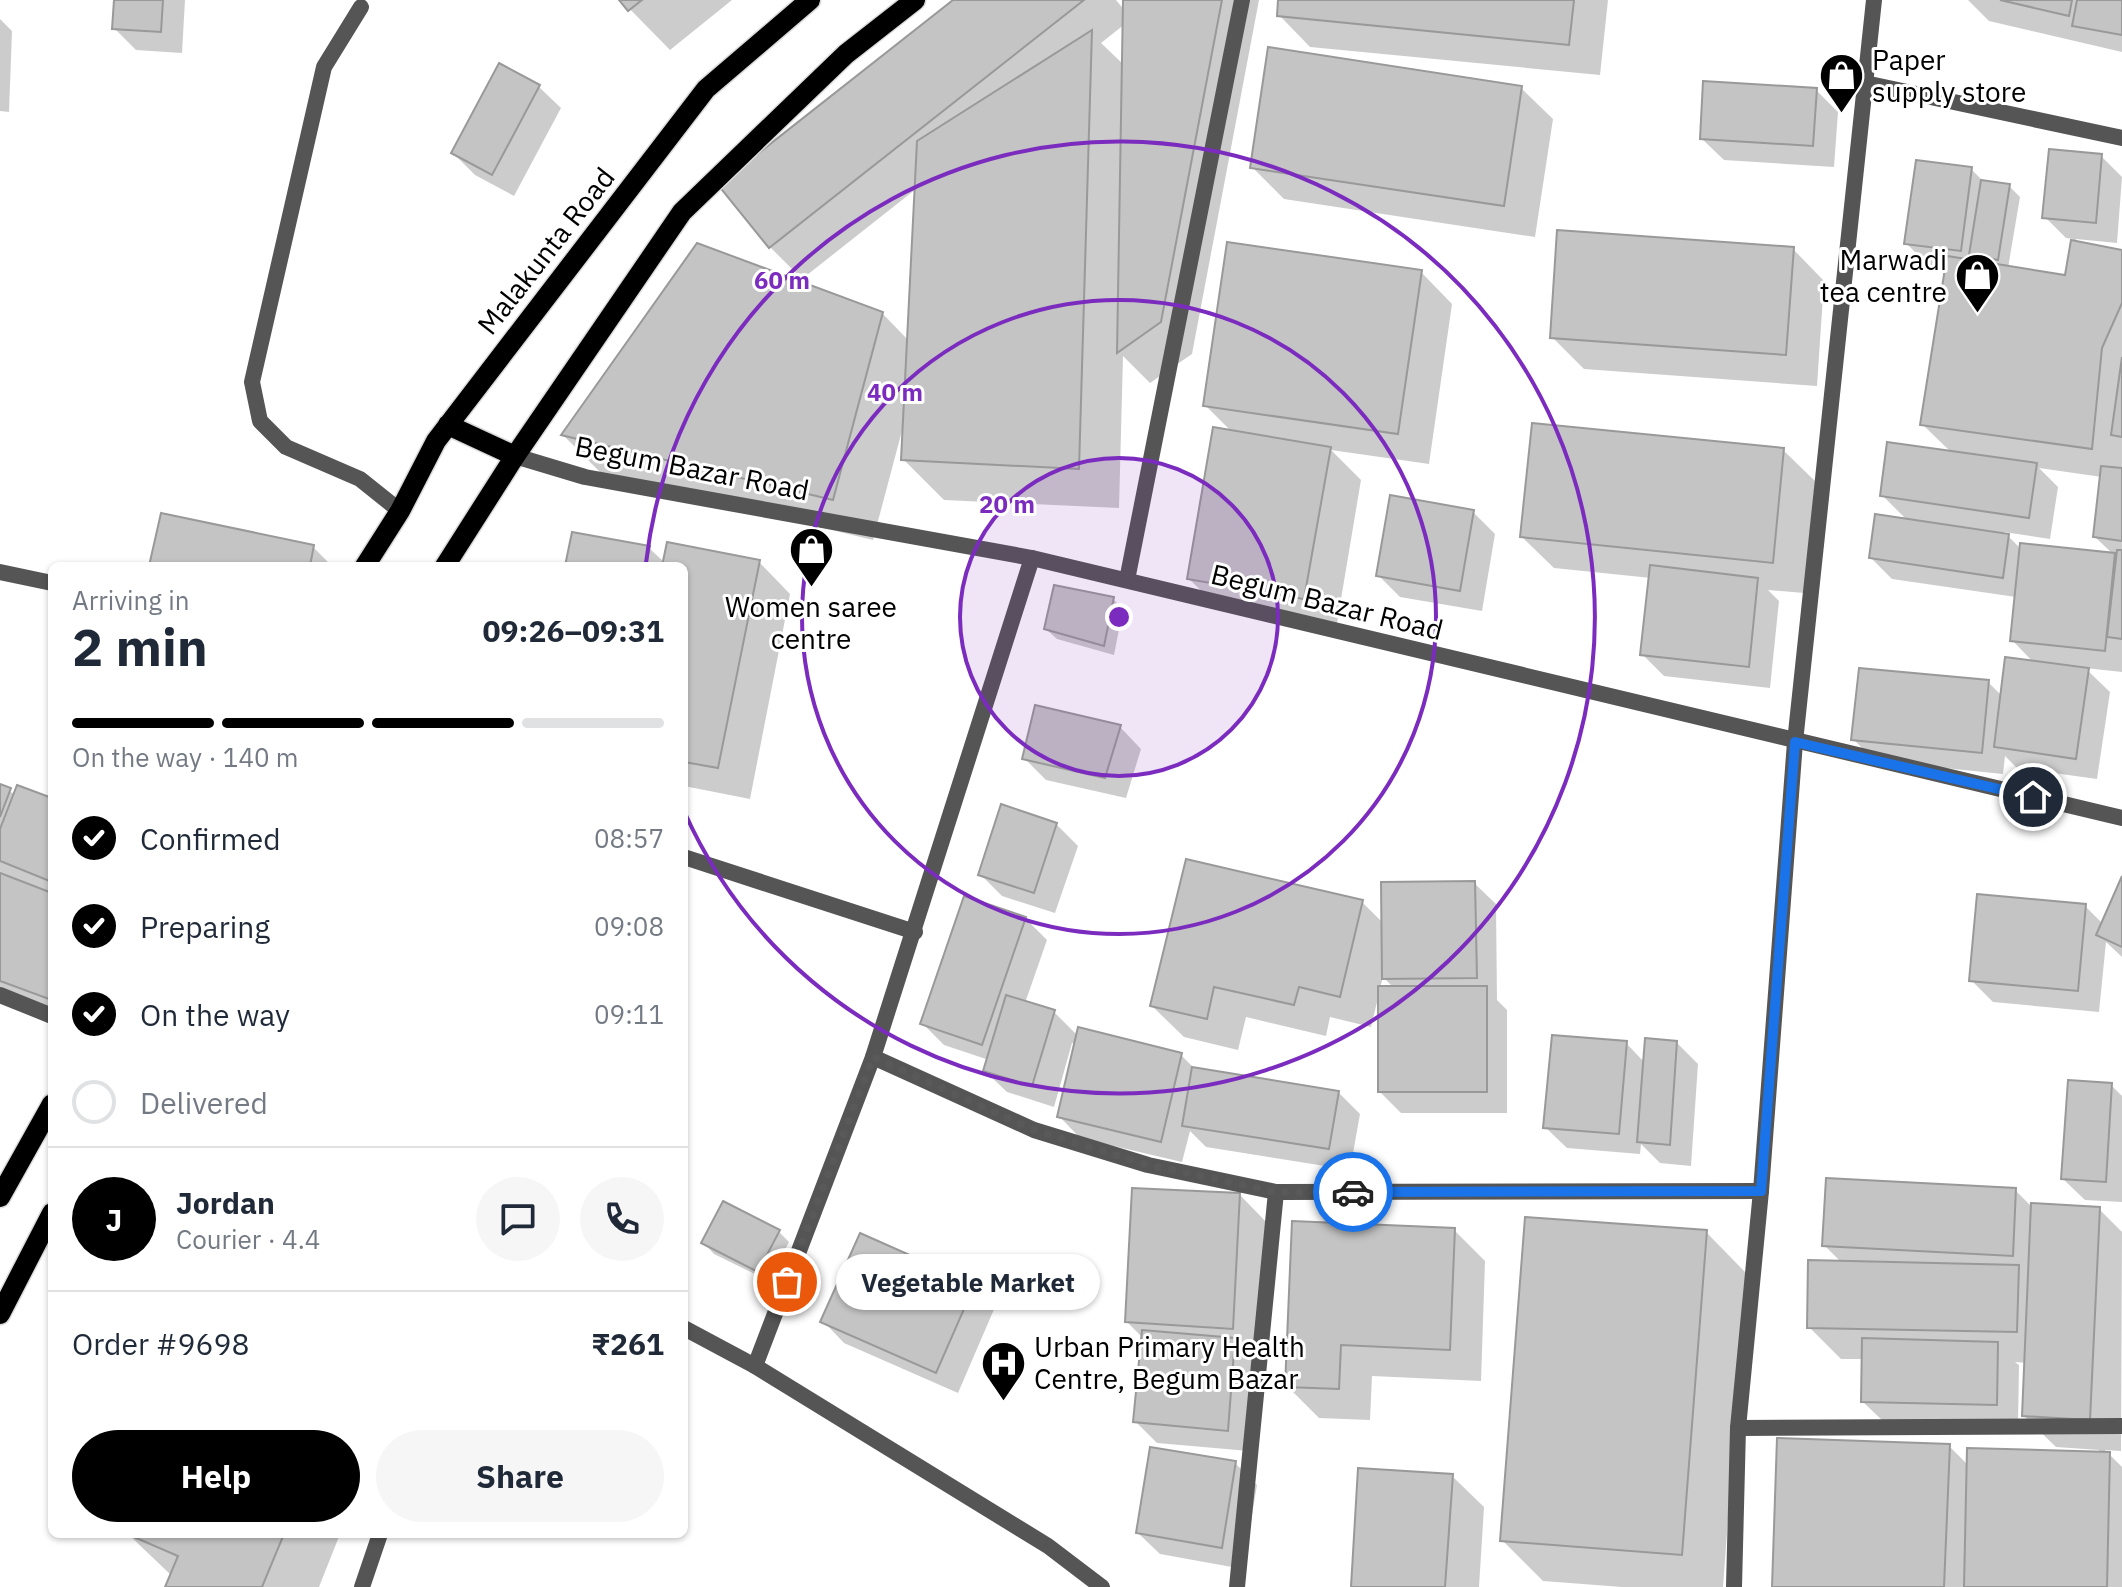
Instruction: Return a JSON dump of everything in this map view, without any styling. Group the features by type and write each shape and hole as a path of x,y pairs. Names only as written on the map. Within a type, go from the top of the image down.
{"main road":[{"name":"Malakunta Road","path":"368,562 448,425 706,89 810,0"},
{"path":"448,562 515,456 682,212 846,54 915,0"},
{"path":"448,425 515,456"},
{"path":"0,1197 48,1111"},
{"path":"0,1314 48,1221"}],"street":[{"path":"1127,580 1242,0"},
{"path":"1734,1587 1738,1428 1761,1191 1795,742 1874,0"},
{"path":"361,7 324,67 252,382 260,421 286,447 360,479 400,511"},
{"path":"1865,83 2122,138"},
{"name":"Begum Bazar Road","path":"515,456 585,477 1032,558 2122,818"},
{"path":"755,1366 873,1057 1032,558"},
{"path":"0,572 48,582"},
{"path":"688,858 915,932"},
{"path":"0,995 48,1014"},
{"path":"873,1057 1034,1130 1148,1165 1276,1192 1761,1191"},
{"path":"1237,1587 1276,1192"},
{"path":"688,1330 755,1366 1048,1546 1102,1587"},
{"path":"1738,1428 2122,1426"},
{"path":"362,1587 379,1538"}],"building":[{"path":"114,0 163,0 161,32 112,29"},
{"path":"619,0 642,0 628,11"},
{"path":"953,0 1084,0 769,248 718,185"},
{"path":"1123,0 1222,0 1161,322 1117,353"},
{"path":"1278,0 1574,0 1569,45 1277,16"},
{"path":"2000,0 2072,0 2069,16"},
{"path":"2077,0 2122,0 2122,35 2072,26"},
{"path":"1092,30 1079,469 901,460 917,141"},
{"path":"1268,47 1522,86 1504,206 1250,168"},
{"path":"499,63 540,85 492,175 451,153"},
{"path":"1703,81 1817,88 1813,146 1700,139"},
{"path":"2049,149 2102,154 2096,223 2042,218"},
{"path":"1916,160 1972,167 1961,251 1904,244"},
{"path":"1981,180 2010,184 1998,260 1969,255"},
{"path":"1557,230 1794,247 1786,355 1550,338"},
{"path":"2071,240 2122,250 2122,303 2102,348 2092,449 1920,425 1947,256 2065,275"},
{"path":"1227,242 1422,270 1398,434 1203,406"},
{"path":"697,243 883,312 833,500 561,435"},
{"path":"2122,357 2122,437 2111,435"},
{"path":"1532,423 1784,448 1773,563 1520,537"},
{"path":"1213,427 1331,447 1304,599 1187,579"},
{"path":"1887,442 2037,463 2029,518 1880,496"},
{"path":"2101,466 2122,468 2122,541 2093,537"},
{"path":"1390,495 1474,510 1460,591 1376,576"},
{"path":"161,513 314,545 311,562 150,562"},
{"path":"1875,514 2009,534 2003,578 1869,558"},
{"path":"572,532 650,546 647,562 566,562"},
{"path":"667,542 760,560 718,768 688,763 688,562 663,562"},
{"path":"2020,543 2115,553 2105,651 2010,641"},
{"path":"2117,550 2122,550 2122,639 2107,637"},
{"path":"1650,565 1758,578 1749,667 1640,655"},
{"path":"1054,585 1114,597 1104,646 1044,629"},
{"path":"2005,657 2089,668 2076,759 1994,747"},
{"path":"1859,668 1989,680 1982,753 1851,740"},
{"path":"1035,705 1121,725 1105,778 1022,759"},
{"path":"0,784 11,788 0,817"},
{"path":"17,785 48,797 48,880 0,861 0,829"},
{"path":"1001,804 1057,823 1034,893 978,875"},
{"path":"1186,859 1363,900 1340,997 1299,987 1294,1005 1214,987 1207,1019 1150,1006"},
{"path":"0,873 48,891 48,999 0,981"},
{"path":"2122,876 2122,947 2096,935"},
{"path":"1475,881 1477,978 1382,979 1381,882"},
{"path":"1977,894 2086,904 2078,991 1969,981"},
{"path":"964,896 1026,917 982,1045 920,1024"},
{"path":"1378,986 1487,986 1487,1092 1378,1092"},
{"path":"1006,995 1055,1010 1032,1086 983,1071"},
{"path":"1078,1027 1182,1053 1161,1142 1057,1117"},
{"path":"1552,1035 1627,1041 1619,1134 1543,1128"},
{"path":"1645,1038 1677,1041 1670,1145 1637,1142"},
{"path":"1192,1067 1339,1091 1329,1149 1182,1126"},
{"path":"2068,1080 2112,1083 2106,1182 2061,1179"},
{"path":"1826,1178 2016,1188 2013,1256 1822,1246"},
{"path":"1132,1188 1240,1193 1233,1329 1125,1322"},
{"path":"723,1201 780,1230 758,1272 701,1243"},
{"path":"2031,1203 2100,1207 2090,1420 2022,1416"},
{"path":"1525,1217 1707,1230 1682,1555 1500,1541"},
{"path":"1292,1221 1455,1228 1450,1350 1341,1345 1339,1389 1285,1387"},
{"path":"860,1233 975,1284 936,1373 820,1322"},
{"path":"1808,1260 2019,1265 2017,1332 1807,1328"},
{"path":"1142,1330 1235,1338 1228,1431 1133,1422"},
{"path":"1862,1338 1998,1342 1997,1405 1861,1402"},
{"path":"1777,1438 1950,1444 1944,1587 1772,1587"},
{"path":"1150,1447 1236,1461 1222,1548 1136,1533"},
{"path":"1967,1448 2110,1452 2107,1587 1964,1587"},
{"path":"1358,1468 1453,1474 1445,1587 1351,1587"},
{"path":"136,1538 282,1538 262,1587 165,1587 178,1556"}],"way so far":[{"path":"787,1282 873,1057 1034,1130 1148,1165 1276,1192 1353,1192"}],"place":[{"name":"Paper supply store","path":"1841,115"},
{"name":"Marwadi tea centre","path":"1978,315"},
{"name":"Women saree centre","path":"811,589"},
{"name":"Vegetable Market","path":"787,1282"},
{"name":"Urban Primary Health Centre, Begum Bazar","path":"1003,1402"}],"route":[{"path":"1353,1192 1761,1191 1795,742 2033,797"}]}
